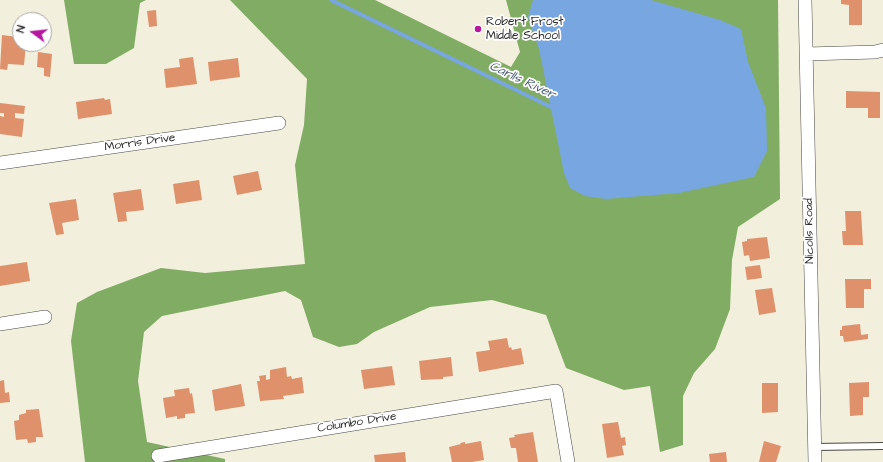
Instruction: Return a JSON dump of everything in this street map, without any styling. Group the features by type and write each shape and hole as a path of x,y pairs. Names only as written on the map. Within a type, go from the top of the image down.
{"street":[{"name":"Nicolls Road","path":"805,0 815,462"},
{"path":"807,54 875,52 883,50"},
{"name":"Morris Drive","path":"0,163 279,123"},
{"path":"0,324 45,317"},
{"name":"Columbo Drive","path":"158,456 556,391 568,462"}],"lane":[{"path":"814,447 883,446"}],"green space":[{"path":"64,0 146,0 140,3 134,48 106,64 74,64"},
{"path":"230,0 375,0 511,67 520,52 506,0 778,0 780,199 738,227 732,260 730,309 715,349 694,373 683,396 683,445 660,452 650,386 624,390 566,368 546,315 492,300 430,307 374,332 357,344 339,347 313,337 301,300 285,291 162,316 144,332 138,381 147,442 225,459 225,462 85,462 71,341 77,303 97,292 161,268 205,273 305,264 295,165 304,125 307,79"}],"water":[{"path":"533,0 651,0 720,20 741,29 748,62 766,108 767,151 754,177 679,193 606,199 585,196 570,188 564,173 539,49 528,17"}],"building":[{"path":"841,0 862,0 862,25 849,25 849,5 841,4"},
{"path":"156,10 157,26 149,27 147,11"},
{"path":"2,35 12,36 12,52 25,52 24,65 8,64 7,70 0,69"},
{"path":"38,52 52,54 50,77 44,76 44,68 37,67"},
{"path":"193,57 197,84 166,88 164,69 180,67 179,59"},
{"path":"238,58 240,77 210,81 208,62"},
{"path":"846,91 880,92 880,118 868,118 868,108 846,108"},
{"path":"104,98 105,100 110,99 112,114 78,119 76,102"},
{"path":"0,103 25,106 24,114 15,113 15,118 24,119 22,137 0,134 0,116 4,117 4,113 0,113"},
{"path":"258,171 262,190 237,195 233,176"},
{"path":"199,180 202,200 176,204 173,184"},
{"path":"141,189 144,210 126,212 127,221 118,222 113,193"},
{"path":"76,199 79,220 62,223 64,234 56,235 49,203"},
{"path":"845,211 861,211 863,245 843,245 842,231 846,231"},
{"path":"767,237 770,258 750,261 749,255 744,256 742,242 747,241 747,239"},
{"path":"27,262 30,281 0,286 0,266"},
{"path":"760,265 762,278 747,280 745,267"},
{"path":"845,279 871,279 871,289 864,289 864,308 846,308"},
{"path":"772,288 776,312 759,315 755,290"},
{"path":"860,324 861,335 868,334 868,339 844,342 843,336 840,336 842,326"},
{"path":"507,338 509,348 511,347 512,350 521,348 524,364 479,372 476,352 490,350 488,341"},
{"path":"451,357 453,376 443,377 443,379 421,380 419,361"},
{"path":"392,366 395,385 364,389 361,370"},
{"path":"286,367 287,377 291,376 292,379 302,377 304,393 283,396 284,399 260,401 257,381 260,381 259,376 266,375 266,380 270,379 270,370"},
{"path":"4,380 5,393 9,392 10,402 0,403 0,381"},
{"path":"869,382 869,397 863,397 863,415 850,416 849,383"},
{"path":"762,383 778,383 778,412 762,413"},
{"path":"241,384 245,406 215,411 212,390"},
{"path":"189,388 190,394 192,393 195,413 185,414 185,418 177,419 177,416 166,418 163,398 175,396 174,390"},
{"path":"39,409 43,437 36,437 36,442 28,443 27,439 16,440 14,421 19,420 19,415 26,413 26,410"},
{"path":"618,422 621,438 625,437 626,445 622,446 624,455 607,458 602,424"},
{"path":"533,432 538,462 518,462 516,448 511,448 509,438 515,437 514,435"},
{"path":"481,441 484,460 472,462 452,462 449,447 465,442 465,444"},
{"path":"764,441 781,446 776,462 759,462"},
{"path":"405,452 406,462 375,462 374,455"},
{"path":"726,452 727,462 710,462 709,454"}],"waterway":[{"name":"Carlls River","path":"331,0 551,107 556,108"}],"place":[{"name":"Robert Frost Middle School","path":"478,29"}]}
